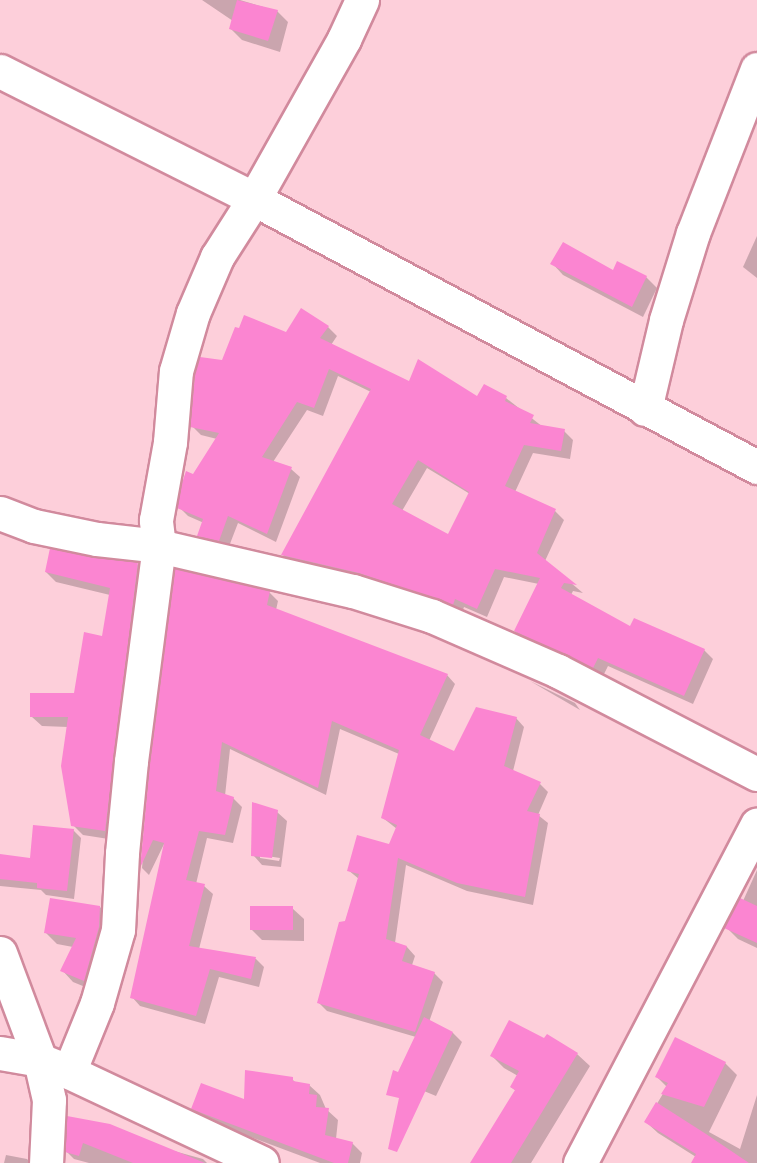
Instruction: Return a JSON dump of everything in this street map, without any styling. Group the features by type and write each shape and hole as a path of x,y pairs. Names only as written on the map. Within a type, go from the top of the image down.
{"street":[{"path":"46,1163 49,1100 54,1066 97,1003 118,930 122,853 131,761 159,546 156,520 170,442 176,371 193,313 217,257 254,199 344,39 362,0"},
{"path":"645,409 666,320 693,233 757,69"},
{"path":"0,71 254,199 757,467"},
{"path":"0,513 34,526 159,546 354,591 432,616 558,671 757,774"},
{"path":"580,1163 757,825"},
{"path":"0,953 54,1066"},
{"path":"0,1053 54,1066 211,1150 262,1163"}],"building":[{"path":"237,0 278,10 268,41 229,29"},
{"path":"563,242 613,270 617,261 647,276 632,307 550,264"},
{"path":"301,308 329,326 320,338 409,381 418,359 477,396 484,384 507,396 505,401 534,415 530,423 565,429 561,451 524,445 505,486 556,509 537,553 577,585 564,583 561,588 630,626 634,618 705,649 684,696 598,658 593,668 514,631 540,578 495,569 477,609 455,599 453,605 359,573 281,555 371,389 329,369 314,408 297,402 262,457 292,467 267,534 228,516 219,541 197,536 203,519 177,508 186,471 193,474 219,433 190,427 195,374 200,357 222,360 235,327 239,328 244,315 286,332","holes":["418,460 469,492 448,534 392,504"]},
{"path":"50,548 138,562 105,831 71,826 61,766 68,717 30,717 30,693 74,693 84,632 102,636 110,588 45,572"},
{"path":"175,569 270,591 267,605 448,674 420,735 454,751 476,707 517,717 504,766 541,782 527,811 540,814 525,897 457,883 398,858 386,939 407,946 402,961 435,972 415,1032 317,1003 339,922 345,921 359,874 347,871 357,835 389,844 397,825 381,818 399,750 332,721 318,788 222,742 216,791 234,797 225,835 199,831 186,880 205,884 189,946 256,957 251,979 210,969 196,1016 130,998 164,843 153,840 140,868 150,763"},
{"path":"252,802 278,810 272,858 251,856"},
{"path":"33,825 74,829 67,891 37,888 37,883 0,879 0,854 30,858"},
{"path":"50,898 100,906 99,927 84,981 60,971 76,938 44,933"},
{"path":"740,898 757,906 757,943 724,928"},
{"path":"250,906 293,906 293,930 250,930"},
{"path":"424,1017 453,1032 397,1152 388,1149 399,1098 386,1095 393,1070 398,1072"},
{"path":"509,1020 544,1038 547,1034 578,1053 511,1163 470,1163 515,1090 510,1087 519,1071 490,1056"},
{"path":"675,1037 726,1062 704,1107 661,1094 668,1083 655,1077"},
{"path":"245,1070 293,1077 293,1081 310,1084 309,1094 317,1095 316,1107 329,1108 325,1135 353,1142 348,1163 334,1163 191,1109 201,1083 244,1099"},
{"path":"656,1102 749,1163 691,1163 696,1154 644,1122"},
{"path":"67,1116 110,1124 205,1163 133,1163 83,1143 79,1156 65,1152"}]}
